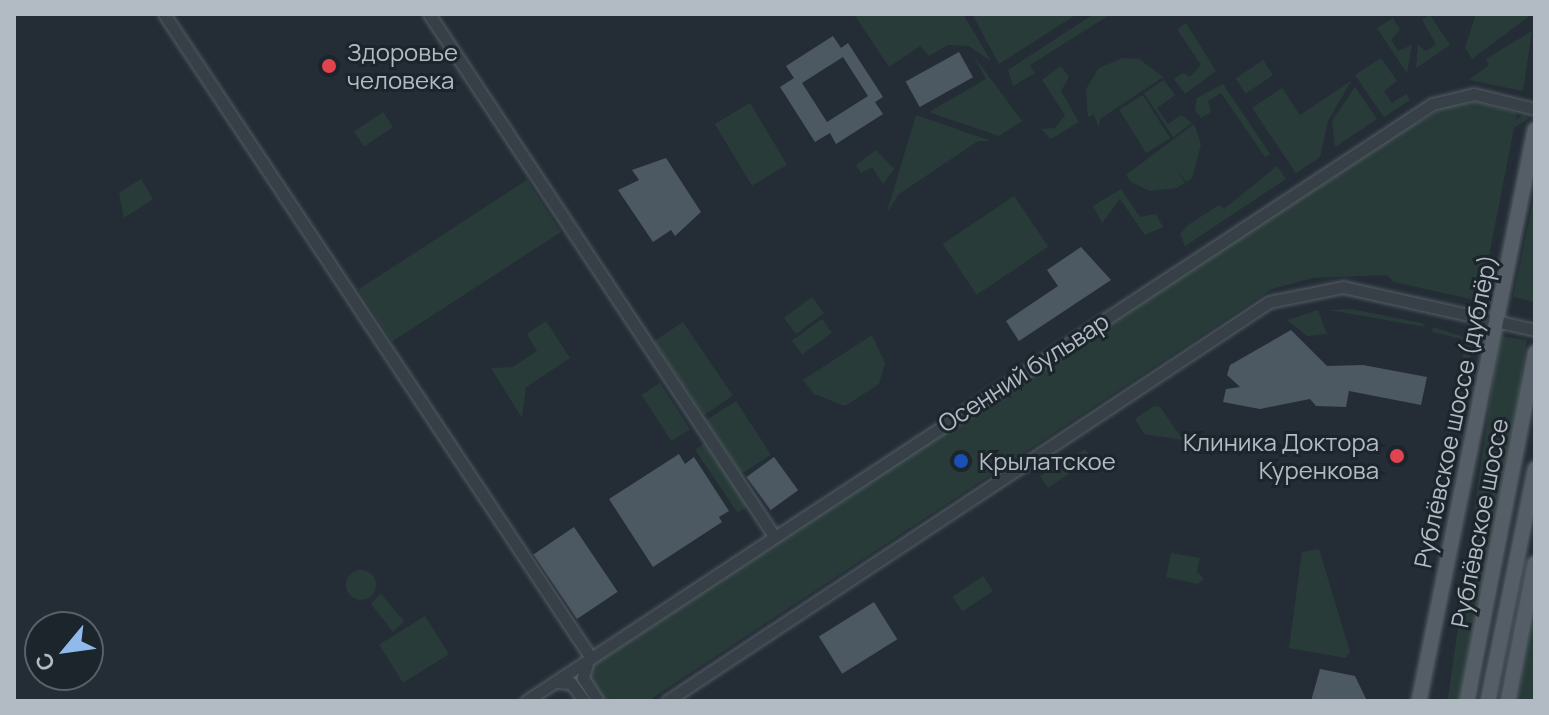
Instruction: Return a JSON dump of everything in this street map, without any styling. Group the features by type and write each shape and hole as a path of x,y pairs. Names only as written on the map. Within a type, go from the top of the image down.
{"main road":[{"name":"Рублёвское шоссе (дублёр)","path":"1419,701 1535,130"},
{"name":"Рублёвское шоссе","path":"1467,701 1535,353"},
{"name":"Рублёвское шоссе","path":"1488,701 1535,469"},
{"path":"1508,701 1535,564"}],"street":[{"path":"164,14 590,659 583,678 598,701"},
{"path":"429,14 774,536"},
{"name":"Осенний бульвар","path":"526,701 1432,104 1474,94 1535,109"},
{"path":"667,701 1269,302 1343,287 1535,330"},
{"path":"552,684 568,681 584,701"}],"green space":[{"path":"854,14 963,14 991,61 969,46 948,45 929,56 920,46 889,67"},
{"path":"972,14 1077,14 999,64"},
{"path":"1094,14 1111,14 1030,65 1035,73 1013,86 1008,70"},
{"path":"1476,14 1532,14 1472,59 1465,48"},
{"path":"1430,15 1450,45 1416,68 1418,45 1426,51 1436,44 1422,20"},
{"path":"1393,18 1400,30 1391,40 1398,51 1412,45 1407,73 1377,28"},
{"path":"1186,23 1216,71 1185,94 1174,79 1183,73 1190,77 1201,65 1177,29"},
{"path":"1532,31 1523,91 1469,80 1489,65 1486,59"},
{"path":"973,55 1022,121 999,136 929,112 986,79"},
{"path":"1123,58 1139,59 1163,77 1100,119 1099,128 1094,114 1088,117 1086,89 1099,68"},
{"path":"1381,58 1397,81 1384,91 1392,103 1406,94 1410,100 1384,117 1355,75"},
{"path":"1263,60 1273,75 1246,93 1236,78"},
{"path":"1061,66 1069,77 1061,91 1079,122 1051,139 1041,129 1055,128 1065,115 1042,80"},
{"path":"1164,80 1175,95 1157,108 1168,124 1181,115 1192,123 1173,137 1144,93"},
{"path":"1351,81 1328,121 1320,157 1296,173 1252,108 1282,88 1300,115"},
{"path":"1223,84 1270,154 1265,157 1221,93 1208,101 1211,112 1201,118 1195,110 1197,98"},
{"path":"1355,87 1377,119 1335,147 1332,121"},
{"path":"1143,95 1170,138 1146,153 1119,110"},
{"path":"1477,102 1517,113 1480,301 1394,282 1387,275 1313,278 1272,289 648,701 602,701 586,678 591,664 1406,129 1446,106"},
{"path":"750,103 787,165 752,186 715,124"},
{"path":"383,112 393,127 364,146 354,132"},
{"path":"1525,114 1528,119 1376,210 1373,205"},
{"path":"916,115 991,141 978,141 899,194 887,212"},
{"path":"1194,124 1201,144 1192,178 1186,182 1175,167 1185,183 1176,188 1150,191 1131,182 1126,175"},
{"path":"876,150 894,169 883,184 872,167 861,173 856,165"},
{"path":"1277,166 1286,179 1185,246 1180,234 1188,225 1219,205 1224,209"},
{"path":"141,179 153,199 124,218 119,193"},
{"path":"527,180 561,232 392,341 358,289"},
{"path":"1121,189 1140,217 1156,214 1163,227 1145,235 1120,199 1102,223 1093,206"},
{"path":"1535,192 1535,302 1513,297"},
{"path":"1014,196 1048,247 977,295 943,244"},
{"path":"812,297 824,313 796,334 784,318"},
{"path":"1351,309 1422,323 1426,327 1328,310"},
{"path":"1318,310 1327,334 1307,336 1287,320"},
{"path":"822,319 832,333 802,355 792,341"},
{"path":"546,321 570,358 526,387 522,418 491,368 513,367 537,351 527,334"},
{"path":"683,322 733,396 704,415 654,342"},
{"path":"1433,327 1473,340 1462,411 1454,404 1466,340 1432,332"},
{"path":"872,335 885,363 879,384 845,406 814,394 803,380"},
{"path":"1499,336 1527,340 1476,701 1448,701"},
{"path":"660,383 690,429 672,441 642,395"},
{"path":"736,401 771,455 742,474 707,420"},
{"path":"1154,406 1160,407 1183,440 1144,434 1135,419"},
{"path":"705,443 747,506 738,513 695,450"},
{"path":"1085,449 1092,458 1048,488 1040,476"},
{"path":"1319,549 1350,652 1346,658 1289,648 1302,552"},
{"path":"1171,553 1200,558 1197,572 1204,579 1198,584 1166,577"},
{"path":"361,570 371,575 376,585 371,595 361,600 351,595 346,585 351,575"},
{"path":"983,576 993,591 962,612 952,597"},
{"path":"381,594 404,621 393,632 371,604"},
{"path":"1535,603 1535,701 1515,701 1520,665"},
{"path":"425,616 449,654 403,683 379,645"}],"building":[{"path":"833,36 841,48 848,43 883,97 875,102 883,114 836,144 830,133 815,142 780,87 794,78 786,66","holes":["843,57 868,96 827,122 802,83"]},
{"path":"959,52 973,77 920,107 906,82"},
{"path":"666,158 701,212 675,236 671,230 653,242 618,190 639,180 632,170"},
{"path":"1081,247 1111,280 1019,341 1006,321 1058,286 1047,270"},
{"path":"1291,330 1327,366 1363,365 1427,377 1421,405 1349,391 1346,407 1316,406 1310,399 1260,409 1223,402 1226,389 1240,387 1227,375 1230,365"},
{"path":"679,454 685,464 694,457 729,511 719,517 722,522 653,567 609,499"},
{"path":"774,457 798,490 771,510 746,477"},
{"path":"574,527 618,592 577,619 533,554"},
{"path":"874,602 897,639 842,674 819,636"},
{"path":"1320,669 1355,676 1367,701 1311,701"}],"place":[{"name":"Здоровье человека","path":"329,66"},
{"name":"Клиника Доктора Куренкова","path":"1397,456"},
{"name":"Крылатское","path":"961,461"}]}
